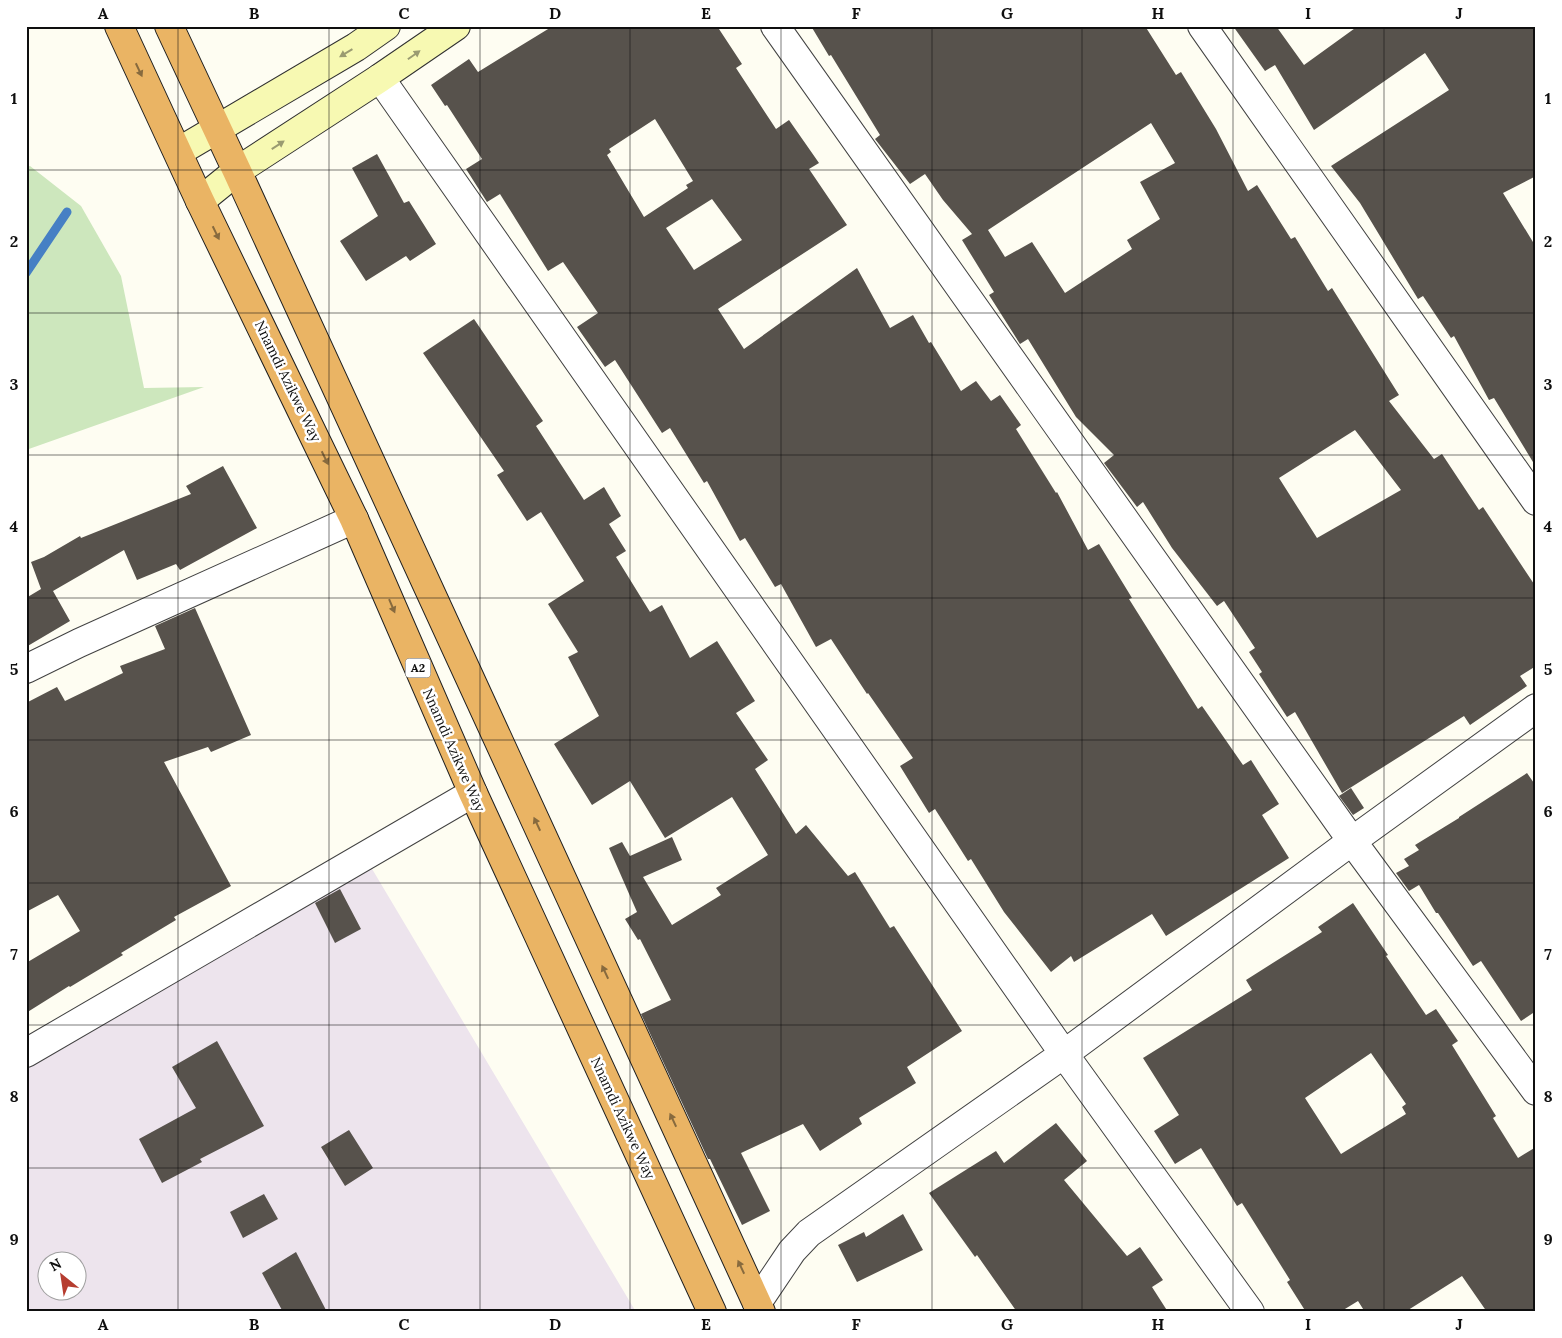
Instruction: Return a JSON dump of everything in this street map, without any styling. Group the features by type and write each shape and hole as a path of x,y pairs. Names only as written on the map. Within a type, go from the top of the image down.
{"highway":[{"name":"Nnamdi Azikwe Way","path":"119,26 200,200 354,519 473,793 712,1312"},
{"path":"169,26 759,1307"}],"street":[{"path":"178,152 356,47 386,26"},
{"path":"200,200 237,171 456,26"},
{"path":"774,26 1352,841 1536,1091"},
{"path":"1202,26 1536,501"},
{"path":"380,78 1064,1054 1250,1312"},
{"path":"26,669 79,643 354,519"},
{"path":"759,1307 792,1251 809,1232 1064,1054 1352,841 1536,708"},
{"path":"26,1053 473,793"}],"shaded area":[{"path":"359,847 636,1312 26,1312 26,1049"}],"green space":[{"path":"30,166 81,206 121,276 144,388 204,387 26,450 26,167"}],"building":[{"path":"553,26 717,26 742,64 736,68 776,129 789,120 819,163 809,169 847,225 718,309 744,349 857,268 890,328 913,315 961,391 976,381 991,401 1000,395 1021,425 1016,429 1057,492 1088,550 1099,544 1132,598 1129,599 1198,709 1202,706 1243,765 1251,760 1279,804 1262,815 1289,858 1166,936 1152,914 1074,962 1071,956 1051,972 1004,912 971,859 968,861 935,809 929,813 900,766 913,758 867,694 831,639 816,647 781,584 775,587 745,538 740,541 707,481 704,483 670,428 662,433 615,360 605,367 577,327 598,313 563,262 548,271 500,194 487,202 466,169 482,159 447,105 445,106 431,85 469,59 478,72","holes":["655,119 693,181 686,185 688,188 644,217 607,155 611,152 609,149","712,199 742,240 694,270 666,228"]},
{"path":"811,26 1145,26 1176,75 1181,72 1216,129 1248,191 1257,185 1291,239 1295,237 1328,291 1332,288 1399,395 1389,401 1434,459 1442,454 1479,510 1483,507 1536,587 1536,666 1520,676 1527,686 1470,725 1464,716 1342,793 1295,712 1287,717 1259,674 1262,672 1249,652 1255,648 1224,601 1217,606 1172,548 1143,502 1137,507 1104,463 1114,455 1076,417 1028,339 1020,344 989,295 994,292 962,240 972,234 943,200 925,174 910,184 875,139 880,135 831,55 829,56","holes":["1151,123 1175,163 1140,182 1160,219 1127,240 1132,249 1065,293 1032,242 1005,257 988,230","1355,430 1401,490 1317,538 1279,478"]},
{"path":"1233,26 1276,26 1304,65 1358,26 1536,26 1536,176 1503,193 1536,247 1536,467 1494,398 1489,400 1454,336 1451,338 1423,296 1418,299 1360,203 1331,166 1449,90 1425,53 1314,130 1275,65 1265,71"},
{"path":"377,154 404,203 409,201 436,244 410,261 406,256 366,281 340,241 378,216 352,168"},
{"path":"474,319 543,421 536,426 584,500 604,487 621,516 609,524 626,551 616,557 650,612 662,605 690,658 717,641 755,701 736,713 768,760 755,769 796,834 806,825 848,876 855,872 890,928 894,926 962,1031 907,1067 916,1083 859,1118 862,1124 820,1151 803,1124 741,1153 770,1211 742,1225 710,1159 708,1159 641,1014 671,1000 640,939 638,940 625,919 637,912 609,848 622,842 630,856 672,837 682,860 643,877 672,925 721,895 716,888 768,855 732,797 665,838 630,781 592,805 554,744 599,716 568,657 578,652 548,604 584,581 541,512 527,521 497,475 504,471 423,353"},
{"path":"223,466 257,528 180,570 176,564 137,580 124,550 53,591 70,621 26,647 26,598 41,589 31,562 44,557 80,536 81,538 191,494 186,486"},
{"path":"195,608 251,735 211,752 208,747 164,762 231,886 174,917 176,920 121,953 123,955 26,1013 26,963 80,931 58,895 26,912 26,703 57,687 65,701 123,673 120,666 165,649 155,626"},
{"path":"1527,773 1536,786 1536,1011 1521,1021 1481,961 1473,966 1419,885 1409,891 1396,873 1409,866 1404,859 1419,850 1415,845"},
{"path":"1351,788 1364,808 1353,815 1339,796"},
{"path":"340,889 361,929 335,943 315,903"},
{"path":"1353,903 1426,1015 1436,1009 1458,1041 1452,1045 1496,1116 1493,1118 1518,1158 1536,1147 1536,1312 1487,1312 1462,1276 1405,1312 1365,1312 1358,1301 1340,1312 1306,1312 1287,1282 1290,1280 1242,1203 1237,1206 1201,1148 1175,1164 1154,1131 1179,1115 1143,1058 1252,990 1246,980 1322,932 1318,927","holes":["1371,1053 1406,1104 1402,1107 1406,1114 1341,1154 1305,1098"]},
{"path":"217,1041 264,1126 200,1159 202,1162 162,1183 139,1139 196,1108 172,1067"},
{"path":"1056,1123 1087,1161 1064,1180 1127,1256 1140,1247 1163,1280 1152,1287 1168,1312 1017,1312 977,1255 975,1257 929,1193 996,1151 1004,1163"},
{"path":"349,1130 373,1168 345,1186 321,1147"},
{"path":"264,1194 278,1219 243,1238 230,1212"},
{"path":"903,1214 923,1250 857,1282 838,1245 864,1232 866,1237"},
{"path":"296,1252 327,1312 283,1312 262,1273"}],"waterway":[{"path":"26,273 67,212"}]}
